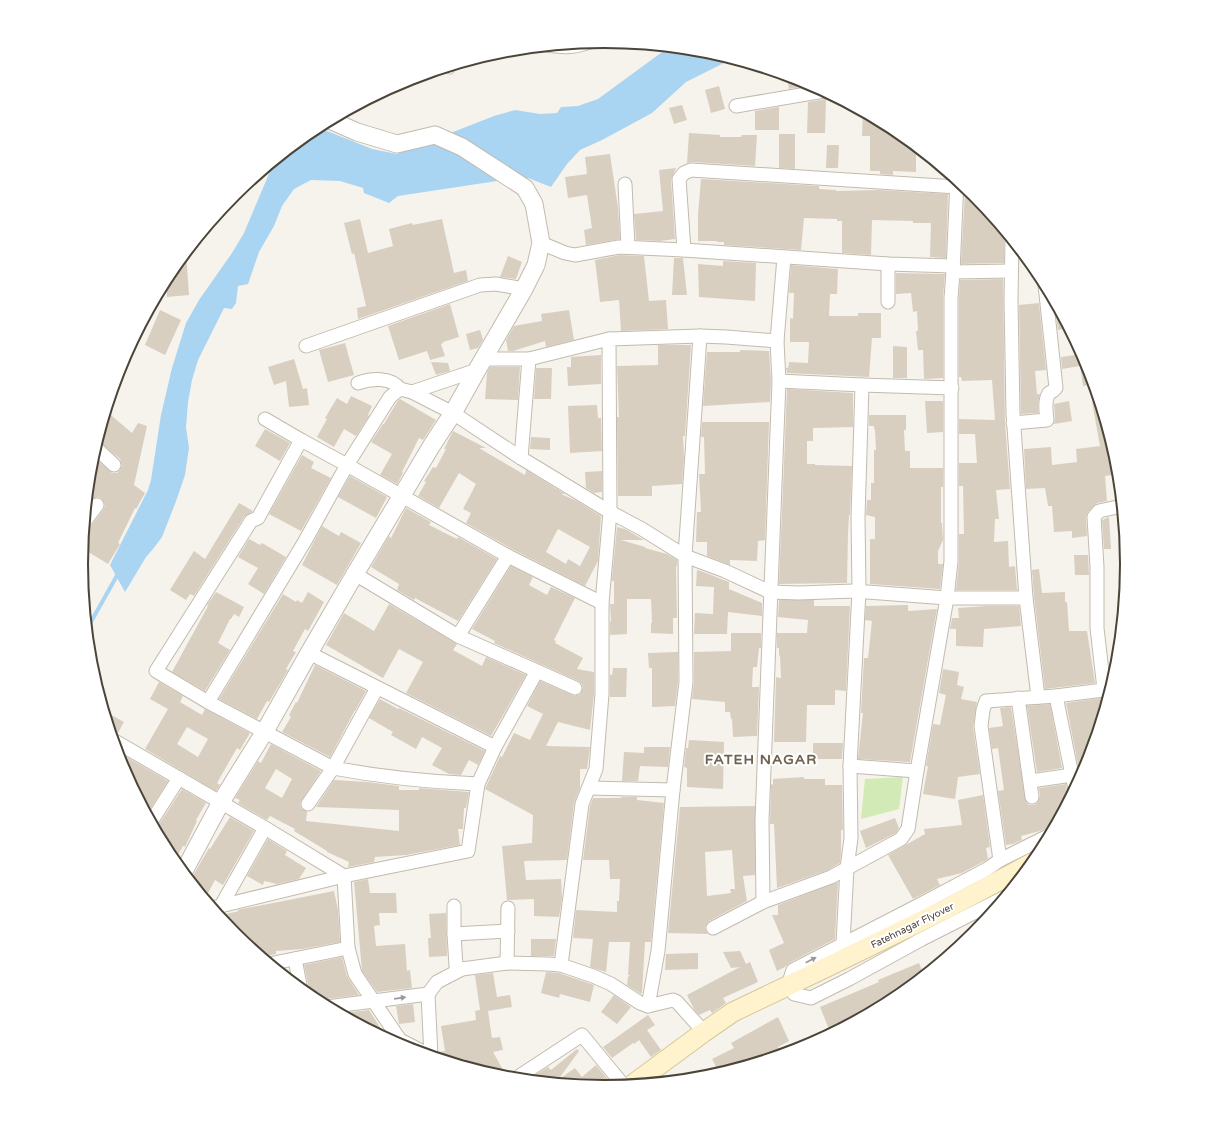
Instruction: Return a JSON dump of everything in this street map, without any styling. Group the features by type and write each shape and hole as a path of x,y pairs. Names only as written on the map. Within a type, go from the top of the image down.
{"main road":[{"name":"Fatehnagar Flyover","path":"828,972 1021,869"},
{"name":"Fatehnagar Flyover","path":"791,989 1007,887"},
{"path":"639,1080 733,1012 791,989"},
{"path":"659,1078 734,1022 791,989"}],"street":[{"path":"736,106 814,93"},
{"path":"186,867 221,802 265,731 308,653 453,413 524,289 536,266 541,243 534,204 525,188 462,147 435,135 397,144 357,132 337,123"},
{"path":"684,250 679,179 684,173 692,170 953,184"},
{"path":"625,184 628,247"},
{"path":"713,928 763,902 831,876 847,868 901,839 908,829 916,771 947,598 951,561 951,298 957,187"},
{"path":"541,243 565,253 575,255 619,246 953,269 1011,271"},
{"path":"1012,247 1013,423 1026,598 1038,697"},
{"path":"763,902 762,821 779,381 777,342 784,258"},
{"path":"888,264 888,302"},
{"path":"306,346 480,285 496,284 524,289"},
{"path":"1013,423 1047,420 1047,397 1049,393 1053,392 1056,388 1046,299"},
{"path":"208,702 305,541 346,465 390,397 480,364 529,359 609,338 700,336 777,342"},
{"path":"648,1006 658,951 686,682 685,556 700,336"},
{"path":"561,965 582,804 596,769 602,694 602,603 610,512 609,338"},
{"path":"521,458 529,359"},
{"path":"358,383 369,379 382,380 396,384 453,413 521,458 685,556 725,571 770,592 799,593 859,591 947,598 1026,598"},
{"path":"779,381 952,388"},
{"path":"843,943 850,838 850,766 859,591 858,517 862,384"},
{"path":"265,419 508,556 602,603"},
{"path":"302,440 258,518 251,521 156,671 208,702 333,768 451,783 478,784"},
{"path":"100,452 114,465"},
{"path":"91,513 97,504"},
{"path":"1107,682 1097,628 1097,567 1094,517 1099,511 1117,507"},
{"path":"458,636 508,556"},
{"path":"355,574 458,636 575,688"},
{"path":"308,653 494,747"},
{"path":"218,907 344,876 468,851 478,784 494,747 537,671"},
{"path":"308,804 333,768 377,688"},
{"path":"1000,860 981,726 982,710 986,701 1056,696 1105,689"},
{"path":"1056,696 1077,770"},
{"path":"1018,698 1031,781 1032,797"},
{"path":"121,746 221,802 344,876"},
{"path":"850,766 916,771"},
{"path":"1031,781 1076,773"},
{"path":"154,817 179,778"},
{"path":"589,788 674,790"},
{"path":"217,906 265,828"},
{"path":"994,903 811,998 791,989 793,970 930,899 1000,860 1039,841"},
{"path":"344,876 348,948 355,974 399,1039"},
{"path":"454,906 456,966 462,969"},
{"path":"507,963 508,908"},
{"path":"454,934 508,931"},
{"path":"276,963 348,948"},
{"path":"295,959 299,981"},
{"path":"427,1050 428,994 437,982 462,969 507,963 561,965 611,984 640,1004 648,1006 673,1000 677,1002 704,1032"},
{"path":"336,1006 428,994"},
{"path":"522,1074 582,1035 620,1081"}],"lane":[{"path":"560,50 582,49"}],"green space":[{"path":"903,777 899,809 861,819 865,779"}],"water":[{"path":"663,51 725,63 686,82 652,113 580,150 567,164 551,187 528,178 497,181 398,196 389,203 364,193 363,188 340,181 311,180 294,189 282,206 274,226 259,252 248,284 238,286 236,303 232,309 224,308 198,360 192,380 188,402 186,427 189,448 185,475 162,537 146,557 125,592 110,565 148,490 151,480 161,415 172,368 186,323 199,300 244,233 271,170 325,130 372,149 397,154 494,116 515,110 540,114 557,113 561,107 578,106 598,99"}],"building":[{"path":"788,82 802,87 789,89"},
{"path":"719,86 725,109 711,113 705,90"},
{"path":"826,99 825,133 807,133 808,102"},
{"path":"682,105 687,120 674,124 669,108"},
{"path":"779,107 779,130 755,130 755,111"},
{"path":"863,117 891,135 916,154 916,172 893,171 893,175 880,174 880,171 870,171 870,136 862,136"},
{"path":"689,133 720,135 720,137 757,135 755,166 692,162 687,163"},
{"path":"779,134 795,134 795,169 779,168"},
{"path":"827,145 839,145 838,168 826,168"},
{"path":"610,154 618,208 620,239 586,245 584,230 592,228 587,195 568,198 565,177 587,174 585,157"},
{"path":"676,168 671,180 675,239 660,241 636,240 634,214 663,211 659,170"},
{"path":"701,179 819,186 819,189 836,191 879,190 948,194 946,258 930,257 931,223 913,223 913,221 872,220 871,255 842,253 842,221 837,221 837,219 804,218 801,250 724,245 724,242 698,241 698,214"},
{"path":"965,195 1005,239 1004,263 961,264"},
{"path":"360,219 368,253 393,246 389,229 412,223 413,225 442,219 454,273 466,270 468,281 358,319 357,308 366,306 354,253 352,254 344,223"},
{"path":"620,255 644,256 649,301 666,300 668,329 621,331 619,300 600,302 595,260"},
{"path":"508,256 522,262 516,279 500,277"},
{"path":"674,258 683,258 687,295 672,295"},
{"path":"187,261 189,295 167,297 167,291"},
{"path":"723,261 756,263 755,301 699,297 698,264 723,266"},
{"path":"791,265 838,269 837,294 830,294 829,316 858,316 858,313 881,313 881,338 872,338 869,377 787,373 786,368 788,368 789,362 808,363 809,342 790,342 790,318 793,319 794,293 789,293"},
{"path":"896,273 945,274 943,298 943,378 924,379 923,350 918,350 916,331 918,331 917,311 913,312 911,293 896,294"},
{"path":"1003,279 1005,423 1010,489 996,490 999,519 995,519 994,542 1008,541 1009,567 1015,566 1017,590 956,590 959,561 959,534 964,534 963,486 959,486 959,463 977,463 975,434 959,434 959,419 995,420 992,380 962,381 961,377 959,377 960,280"},
{"path":"1039,303 1046,370 1035,371 1037,394 1040,394 1038,413 1021,414 1019,305"},
{"path":"450,304 459,337 441,344 445,356 430,360 427,351 399,360 388,326"},
{"path":"160,310 181,320 165,355 145,345"},
{"path":"569,310 574,340 546,347 545,341 513,351 508,351 506,340 514,326 542,321 541,314"},
{"path":"1056,316 1063,329 1058,330"},
{"path":"480,330 483,340 478,348 470,350 466,334"},
{"path":"345,343 354,375 328,382 319,350"},
{"path":"658,345 691,345 685,436 683,436 684,457 682,484 652,486 652,496 618,496 617,417 619,417 617,366 658,365"},
{"path":"893,346 907,347 907,378 893,378"},
{"path":"740,350 769,351 771,381 770,402 703,406 707,352 740,352"},
{"path":"601,355 601,384 568,386 567,367 571,367 571,357"},
{"path":"1076,355 1088,385 1083,386 1080,366 1062,369 1061,357"},
{"path":"294,359 303,389 307,388 309,405 289,407 286,381 274,385 268,367"},
{"path":"431,362 448,363 450,371 436,375"},
{"path":"490,367 520,367 518,400 485,399 487,373"},
{"path":"536,368 552,368 551,399 534,399"},
{"path":"787,389 853,393 853,427 813,428 813,441 807,441 807,464 852,466 847,583 779,584"},
{"path":"351,396 372,406 368,415 369,416 356,436 344,429 334,447 317,437 327,419 325,418 337,398 347,404"},
{"path":"400,399 436,420 423,440 419,438 397,484 380,475 392,454 371,442"},
{"path":"925,401 943,401 943,432 927,433"},
{"path":"1069,401 1072,421 1054,424 1054,404"},
{"path":"1094,401 1103,431 1113,475 1105,476 1107,501 1097,503 1088,512 1086,517 1087,536 1072,538 1072,531 1054,532 1052,506 1048,506 1045,488 1026,489 1024,449 1051,447 1052,465 1077,462 1076,449 1100,446 1092,402"},
{"path":"597,405 598,418 601,418 602,451 570,453 568,406"},
{"path":"110,414 132,433 138,423 147,426 134,485 145,493 136,509 135,508 118,543 120,544 108,564 88,552 89,527 105,506 102,499 98,497 92,500 92,497 98,460 112,473 117,473 122,466 120,459 102,444"},
{"path":"869,415 906,415 906,430 904,430 905,451 910,451 910,468 943,468 943,487 941,487 941,523 943,540 938,551 938,564 943,564 940,589 870,584 870,539 875,539 875,517 866,515 867,500 871,500 871,483 874,483 874,450 876,450 875,429 874,426 869,426"},
{"path":"702,422 769,422 765,540 758,541 757,561 730,560 730,565 707,556 707,542 696,542 697,512 701,512 699,474 705,474 704,437 701,437"},
{"path":"265,429 290,443 280,461 255,446"},
{"path":"453,431 486,448 479,448 525,475 526,470 565,494 561,494 577,501 601,516 598,561 585,586 512,549 466,523 471,513 463,509 476,484 459,473 439,508 418,496 426,482 424,481 433,467 436,468 446,449 444,449","holes":["558,529 590,547 580,566 568,559 566,564 546,552"]},
{"path":"531,437 550,438 550,450 530,449"},
{"path":"302,455 314,462 311,468 331,478 301,531 269,514"},
{"path":"602,471 602,492 594,493 586,488 585,472"},
{"path":"350,476 387,497 376,518 338,497"},
{"path":"239,503 253,511 244,517 194,596 190,594 186,600 170,590 194,551 205,559"},
{"path":"406,508 431,522 429,525 457,539 458,537 497,559 458,621 415,598 414,600 397,590 399,584 371,567 389,536 391,538"},
{"path":"1109,517 1111,549 1104,549 1102,520"},
{"path":"322,526 339,536 341,532 361,543 337,585 302,565"},
{"path":"617,527 625,529 644,540 621,540 667,554 677,560 677,618 673,618 673,634 651,633 651,599 627,599 627,634 610,635 610,604 614,604 614,581 612,581 612,578"},
{"path":"249,539 260,545 262,543 286,557 264,594 248,584 258,568 238,557"},
{"path":"1074,555 1088,555 1089,575 1075,575"},
{"path":"511,566 533,577 529,585 547,595 551,587 575,598 554,640 556,641 555,643 583,658 577,669 594,672 594,694 590,730 558,722 546,746 590,747 587,769 580,769 580,788 574,803 567,860 524,861 526,880 561,879 562,898 559,917 534,916 534,899 507,900 502,846 532,843 533,815 485,789 500,756 502,757 514,733 530,740 543,714 527,706 540,681 575,696 580,694 583,688 582,684 578,681 494,643 495,641 472,629"},
{"path":"1039,569 1042,593 1065,592 1069,631 1087,631 1095,683 1045,689 1032,570"},
{"path":"697,570 729,582 729,589 762,603 762,616 728,612 727,634 694,634 695,613 713,614 714,587 696,586"},
{"path":"216,592 244,607 239,617 234,614 230,619 218,643 230,650 205,691 172,672 208,606 207,605"},
{"path":"308,592 324,602 308,631 305,629 293,651 296,652 286,669 288,670 257,719 219,699 283,594 296,602 297,600 302,603"},
{"path":"779,600 814,600 814,606 850,606 846,691 835,690 835,705 807,705 806,742 774,742 776,677 781,678 780,655 779,656 779,648 777,648 777,633 807,633 808,620 778,617"},
{"path":"389,604 457,644 453,650 482,666 486,657 526,675 491,736 406,693 423,662 399,649 383,678 326,645 344,613 374,631"},
{"path":"908,605 908,611 937,609 910,762 858,759 863,713 861,713 864,658 868,658 872,621 865,620 866,606"},
{"path":"1019,606 1021,626 984,629 983,647 956,646 956,629 950,629 952,618 959,618 958,608"},
{"path":"731,633 761,633 761,648 759,648 757,667 753,667 752,687 759,687 757,736 733,737 732,719 730,712 725,712 725,702 692,699 694,682 694,652 731,651"},
{"path":"678,652 678,682 675,706 652,707 652,668 649,668 648,653"},
{"path":"315,665 366,691 330,757 282,732 291,717 289,715 296,702 297,703"},
{"path":"613,668 627,668 626,697 610,697 610,675 612,675"},
{"path":"943,669 959,672 957,685 964,687 961,699 977,702 973,727 980,774 958,777 955,799 923,794 933,724 940,725 946,695 939,693"},
{"path":"159,682 183,696 180,702 202,715 205,709 250,733 240,750 237,748 217,783 220,785 216,791 145,749 168,709 150,699","holes":["187,727 208,739 198,757 177,744"]},
{"path":"1103,698 1093,731 1080,765 1078,765 1066,703"},
{"path":"380,699 485,751 478,765 469,760 461,775 449,774 432,765 442,748 422,737 416,749 391,735 393,732 369,718"},
{"path":"1050,704 1062,768 1037,772 1027,706"},
{"path":"1011,707 1026,802 1029,805 1034,805 1037,803 1040,796 1039,788 1066,784 1068,792 1048,828 1021,836 1022,840 1006,845 998,791 1004,790 998,748 992,749 989,728 1003,726 1000,708"},
{"path":"110,714 124,722 118,733 116,733"},
{"path":"689,740 724,742 723,789 687,787 687,768 684,767 686,748 688,748"},
{"path":"813,743 843,743 842,759 813,759"},
{"path":"271,744 321,771 300,803 301,808 307,812 306,821 399,831 399,810 316,807 334,780 399,786 399,790 419,790 419,788 469,792 466,808 464,808 463,829 458,829 460,845 406,855 375,857 374,862 348,867 349,862 327,852 294,831 295,829 270,816 267,820 238,803 240,800 235,798 258,761 261,763","holes":["276,769 292,779 282,798 265,788"]},
{"path":"644,747 670,747 668,767 640,766 638,781 622,781 624,752 644,753"},
{"path":"125,756 168,781 150,810"},
{"path":"804,777 804,779 825,779 825,785 842,785 843,830 841,830 840,863 828,870 777,888 774,824 770,824 771,784 773,785 773,779"},
{"path":"182,789 206,803 196,820 197,821 185,847 183,846 178,855 158,825"},
{"path":"983,795 990,847 986,848 988,859 962,873 937,879 940,885 913,899 888,855 925,834 924,829 962,825 958,800"},
{"path":"637,797 637,800 664,803 651,942 645,942 641,994 627,985 628,977 630,975 628,975 630,942 609,942 606,972 590,967 593,939 573,938 576,910 617,912 620,879 610,879 609,860 583,860 590,806 593,798"},
{"path":"755,806 755,875 743,876 747,901 709,921 705,927 708,934 668,933 680,807","holes":["732,850 735,889 730,889 731,893 707,896 705,852"]},
{"path":"230,817 254,831 223,885 215,880 207,895 192,877 209,848 210,849"},
{"path":"895,818 899,828 896,833 866,848 860,831"},
{"path":"268,839 287,851 285,855 306,868 299,879 277,884 264,881 263,885 247,876"},
{"path":"368,879 370,893 396,893 397,913 379,913 380,925 374,926 376,946 405,944 407,971 410,970 412,988 377,992 362,971 354,882"},
{"path":"838,882 835,939 789,963 777,971 769,950 784,943 772,915 778,915 778,905"},
{"path":"334,891 338,910 340,942 302,949 276,951 276,954 267,956 225,914 239,911 237,910"},
{"path":"446,913 447,956 429,957 428,938 431,938 429,914"},
{"path":"531,939 556,939 554,956 531,956"},
{"path":"740,951 746,964 750,962 758,982 723,998 726,1003 712,1013 710,1010 699,1015 694,1009 687,995 740,967 731,968 723,952"},
{"path":"698,953 698,969 665,970 666,954"},
{"path":"342,957 347,976 359,995 325,999 309,988 304,965"},
{"path":"919,963 922,971 891,994 862,1012 829,1029 820,1007 879,982 878,980"},
{"path":"546,972 559,973 594,985 590,1002 560,994 559,998 541,993"},
{"path":"493,973 497,997 510,995 512,1007 488,1011 492,1038 500,1037 503,1050 493,1052 504,1071 466,1062 465,1059 459,1060 439,1054 439,1052 445,1051 441,1026 476,1020 475,1011 480,1010 475,975"},
{"path":"614,995 631,1007 617,1024 601,1012"},
{"path":"413,1004 415,1022 399,1024 396,1006"},
{"path":"369,1010 382,1031 376,1028 347,1013"},
{"path":"648,1015 655,1025 647,1030 661,1050 651,1057 639,1040 612,1058 603,1047"},
{"path":"778,1017 789,1041 778,1047 780,1050 717,1068 712,1059 734,1048 731,1043"},
{"path":"577,1049 579,1051 559,1079 533,1076 548,1067 551,1070"},
{"path":"596,1065 609,1081 559,1079 575,1068 582,1077"}],"waterway":[{"path":"91,622 119,572"}],"district":[{"name":"FATEH NAGAR","path":"761,759"}]}
